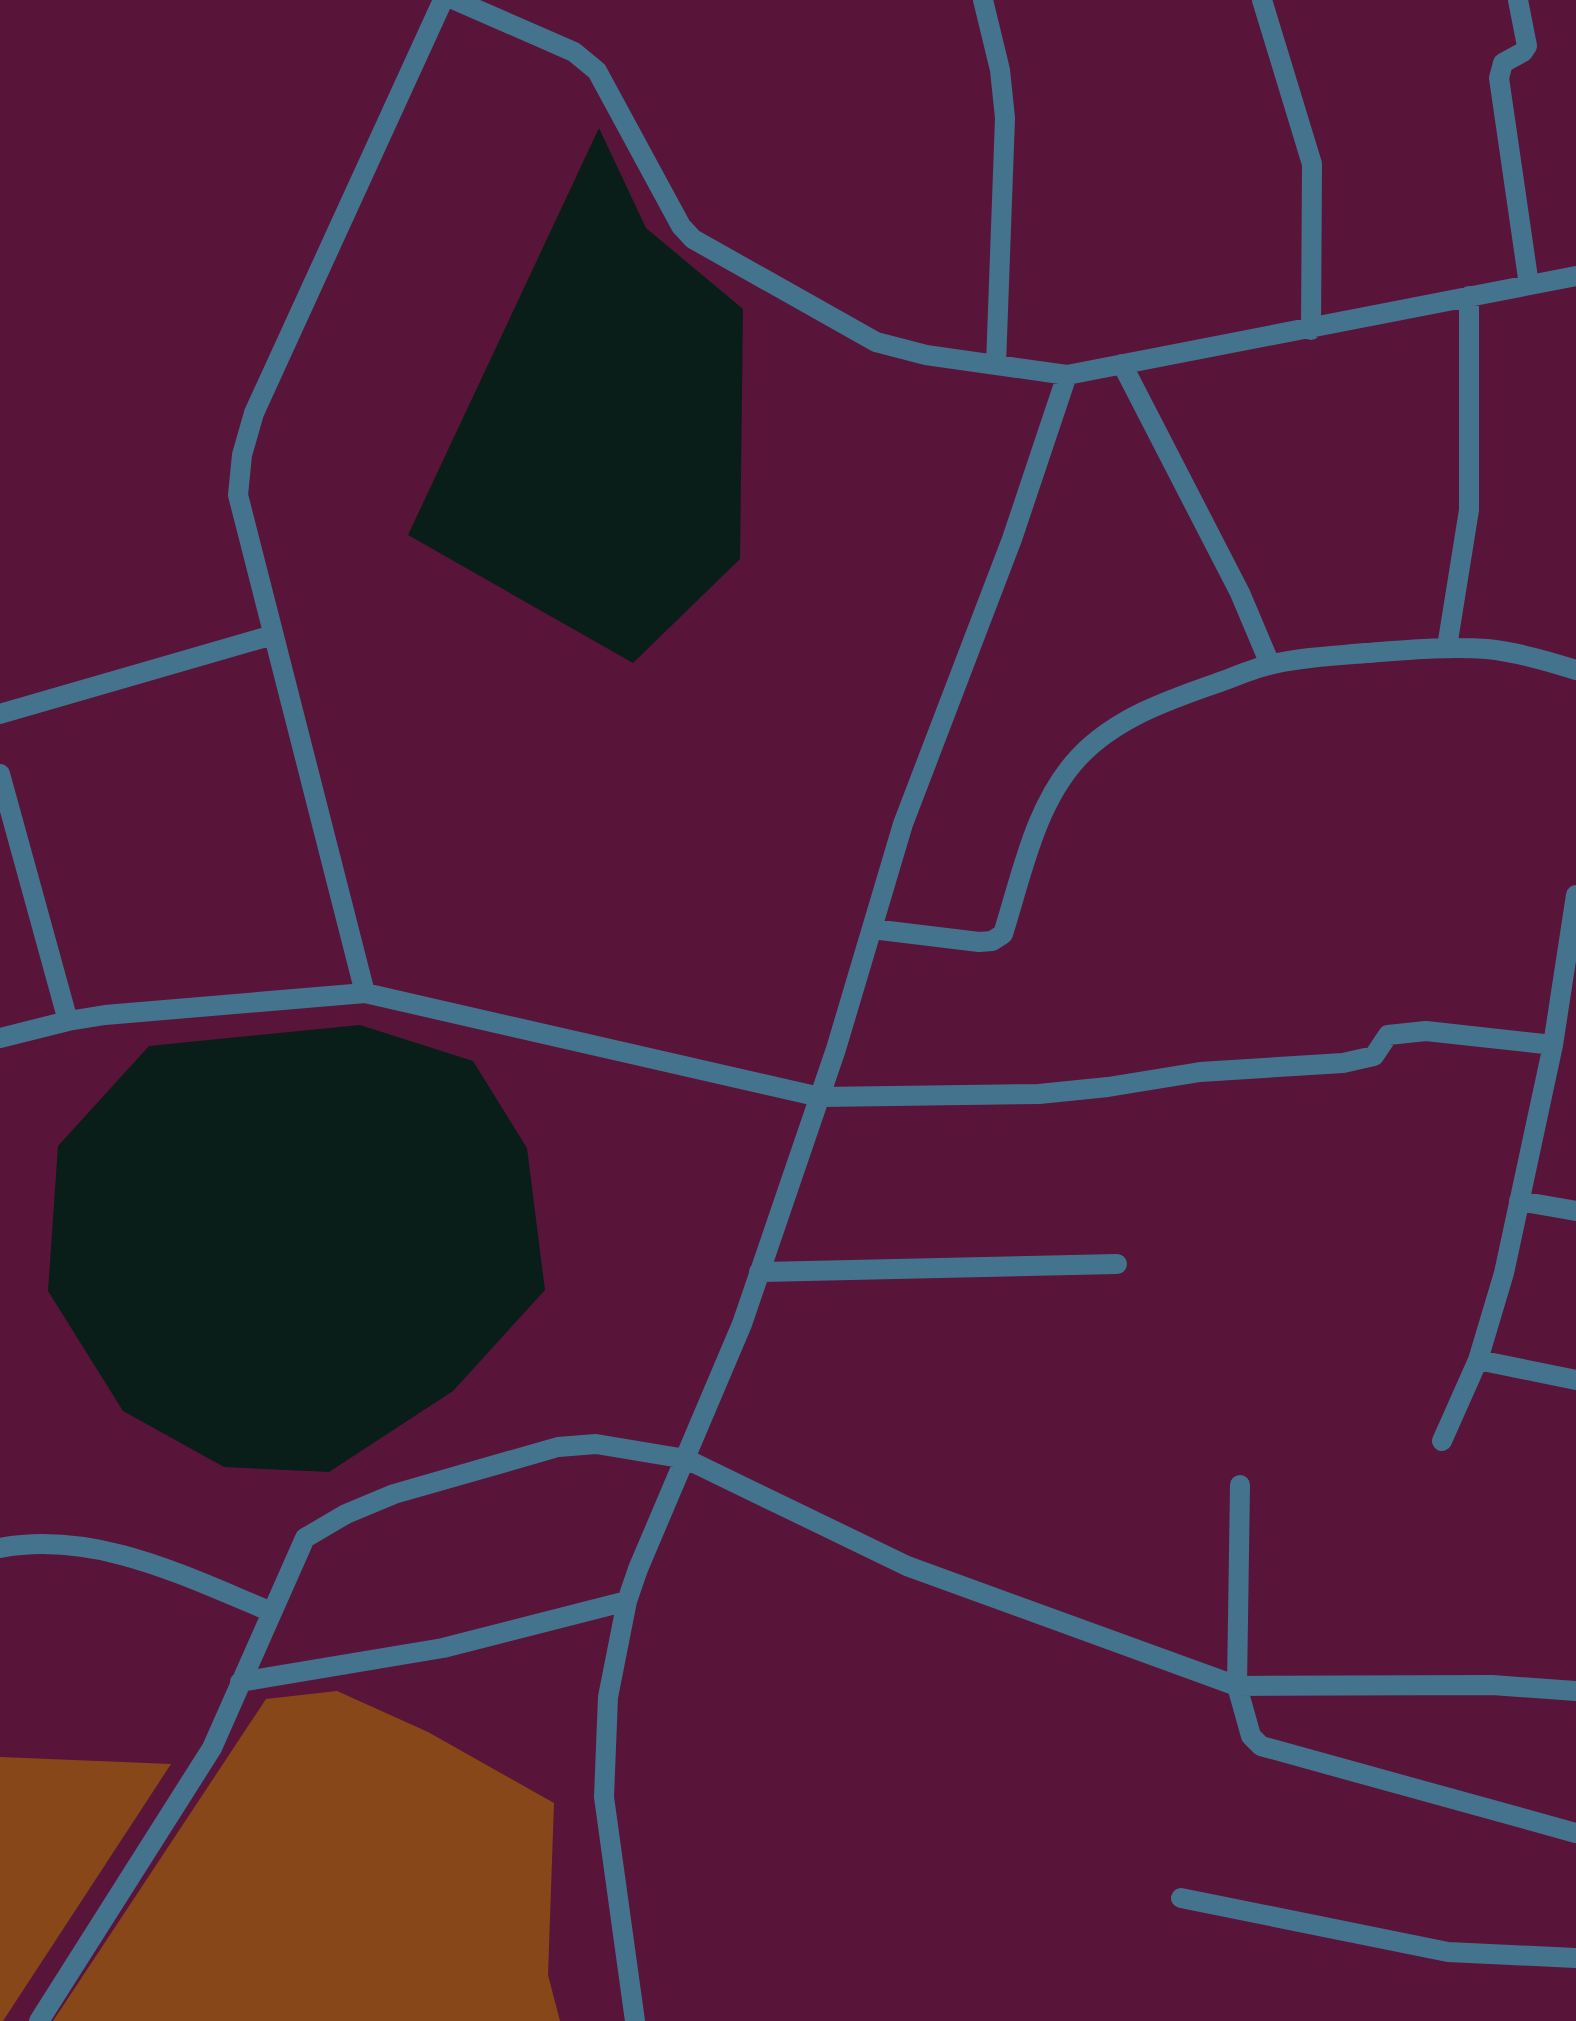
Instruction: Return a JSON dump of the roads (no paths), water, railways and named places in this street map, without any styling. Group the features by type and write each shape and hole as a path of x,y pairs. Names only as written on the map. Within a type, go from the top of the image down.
{"street":[{"path":"365,993 238,495 242,455 254,413 443,0"},
{"path":"455,0 574,52 597,71 681,226 693,239 876,342 926,355 1067,375 1311,330 1576,276"},
{"path":"983,0 1000,70 1005,118 996,365"},
{"path":"1262,0 1312,164 1311,330"},
{"path":"1518,0 1527,46 1523,52 1503,63 1499,78 1529,285"},
{"path":"1447,647 1469,510 1469,296"},
{"path":"1122,364 1240,593 1270,664"},
{"path":"635,2021 604,1797 608,1697 627,1601 742,1324 820,1097 903,824 1012,539 1067,375"},
{"path":"0,714 273,635"},
{"path":"872,929 979,942 992,941 1003,934 1050,796 1079,757 1109,732 1136,715 1176,697 1270,664 1447,647 1490,650 1576,670"},
{"path":"0,774 68,1021"},
{"path":"1442,1441 1478,1360 1504,1273 1553,1045 1567,1011 1576,895"},
{"path":"0,1038 105,1015 365,993 820,1097 1039,1094 1200,1072 1343,1063 1374,1056 1388,1035 1406,1031 1553,1045"},
{"path":"1519,1201 1576,1211"},
{"path":"759,1272 1117,1264"},
{"path":"1478,1360 1576,1380"},
{"path":"39,2021 212,1748 305,1538 346,1514 394,1494 558,1447 596,1444 686,1459 907,1566 1237,1686 1492,1685 1576,1691"},
{"path":"1240,1485 1237,1686 1251,1736 1261,1746 1576,1833"},
{"path":"0,1548 76,1545 138,1558 272,1612"},
{"path":"240,1682 443,1648 627,1601"},
{"path":"1181,1898 1448,1952 1576,1958"}]}
